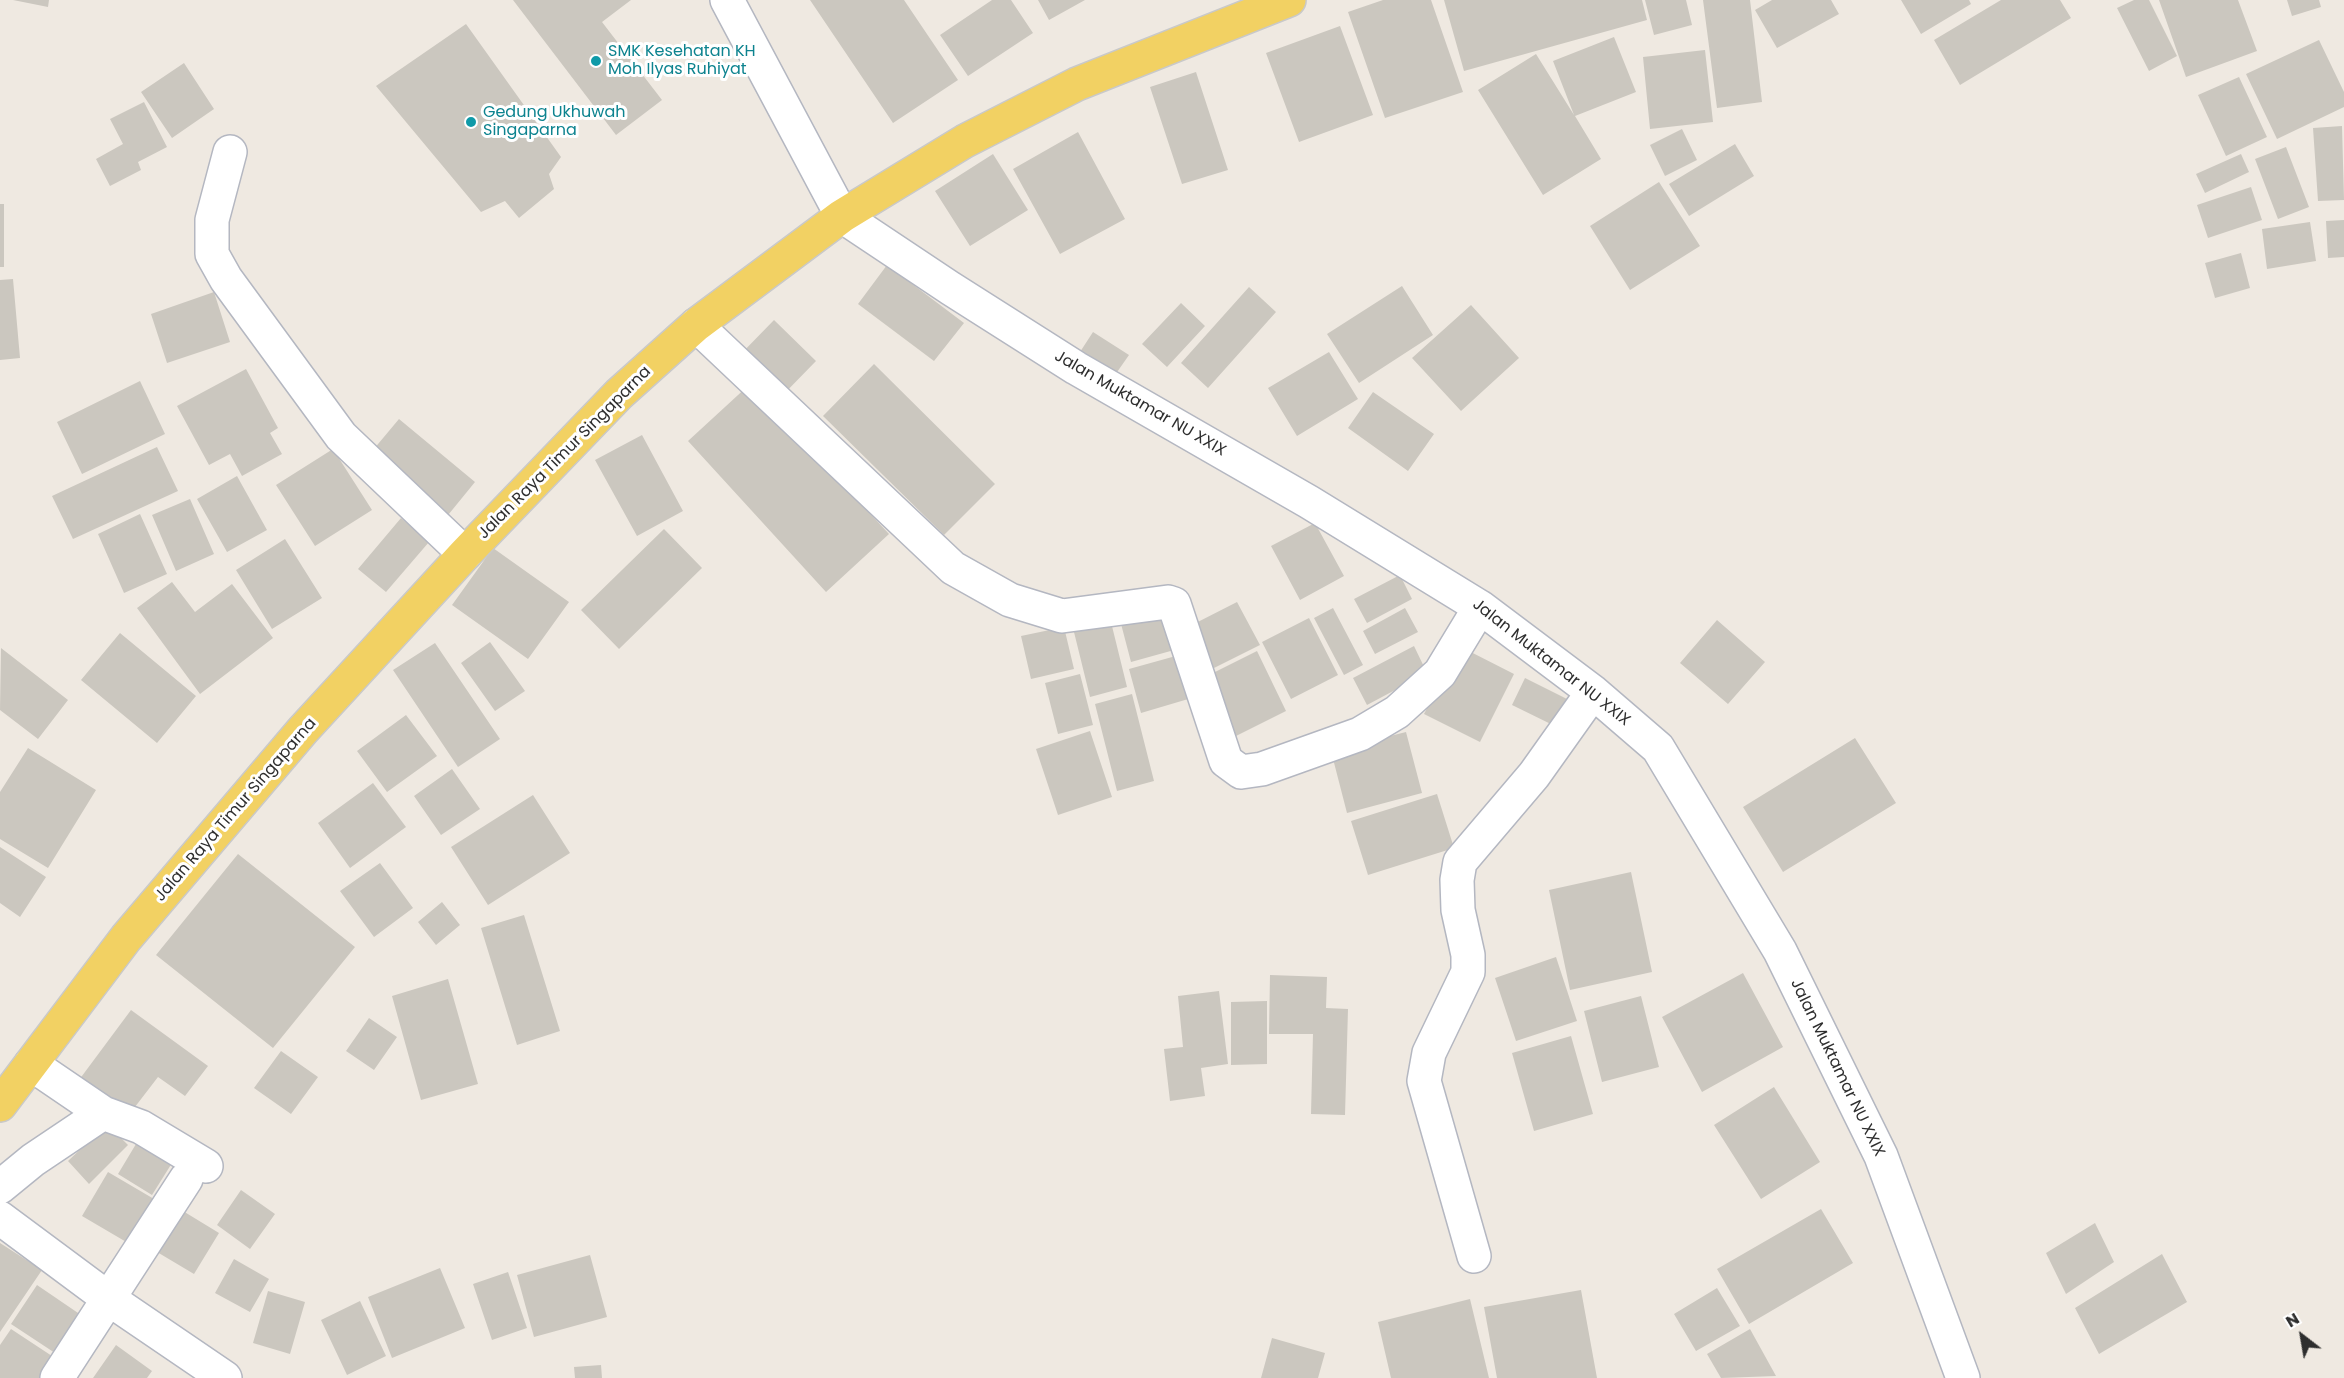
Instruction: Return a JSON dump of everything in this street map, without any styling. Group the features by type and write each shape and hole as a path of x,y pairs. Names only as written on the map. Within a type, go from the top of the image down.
{"main road":[{"name":"Jalan Raya Timur Singaparna","path":"0,1105 126,938 303,730 465,554 619,394 696,325 842,216 965,141 1077,84 1289,0"}],"street":[{"path":"727,0 842,216"},
{"path":"230,152 212,220 212,254 226,279 340,436 465,554"},
{"name":"Jalan Muktamar NU XXIX","path":"842,216 1076,368 1309,502 1480,607 1593,692 1658,748 1780,951 1881,1156 1963,1378"},
{"path":"696,325 953,568 1010,600 1062,616 1168,602 1174,604 1226,760 1241,772 1262,769 1360,734 1397,712 1440,673 1480,607"},
{"path":"1474,1256 1424,1081 1429,1053 1468,972 1468,955 1458,910 1456,880 1460,862 1534,775 1593,692"},
{"path":"31,1064 103,1113 141,1127 196,1173 57,1378"},
{"path":"0,1187 33,1160 103,1113"},
{"path":"0,1218 110,1299 225,1378"}],"building":[{"path":"13,0 49,0 48,7"},
{"name":"SMK Kesehatan KH Moh Ilyas Ruhiyat","path":"513,0 631,0 602,22 662,100 616,135"},
{"path":"810,0 904,0 958,80 893,123"},
{"path":"992,0 1011,0 1033,33 968,76 940,35"},
{"path":"1038,0 1085,0 1049,20"},
{"path":"1383,0 1431,0 1463,92 1385,118 1348,12"},
{"path":"1444,0 1642,0 1647,20 1464,71"},
{"path":"1645,0 1686,0 1692,25 1654,35"},
{"path":"1703,0 1750,0 1762,102 1717,108"},
{"path":"1772,0 1831,0 1839,14 1777,48 1755,10"},
{"path":"1901,0 1969,0 1971,4 1921,34"},
{"path":"2001,0 2060,0 2071,18 1960,85 1934,40"},
{"path":"2134,0 2149,0 2177,56 2149,71 2117,8"},
{"path":"2159,0 2238,0 2257,51 2186,77"},
{"path":"2287,0 2319,0 2321,7 2292,16"},
{"name":"Gedung Ukhuwah Singaparna","path":"466,24 561,157 549,174 554,189 519,218 505,201 481,212 376,86"},
{"path":"1340,26 1373,115 1299,142 1266,53"},
{"path":"1614,37 1636,92 1575,116 1601,159 1543,195 1478,90 1536,54 1574,115 1553,61"},
{"path":"2319,40 2344,92 2344,107 2277,139 2246,74"},
{"path":"1705,50 1713,122 1650,129 1643,57"},
{"path":"184,63 214,109 172,138 141,92"},
{"path":"1196,72 1228,170 1182,184 1150,87"},
{"path":"2239,77 2267,137 2226,156 2198,95"},
{"path":"144,102 167,147 138,162 141,170 110,186 96,159 123,144 110,119"},
{"path":"2342,126 2344,200 2318,201 2313,128"},
{"path":"1682,129 1697,160 1665,176 1650,145"},
{"path":"1078,132 1125,219 1060,254 1013,169"},
{"path":"1735,144 1754,176 1689,216 1669,184"},
{"path":"2286,147 2309,207 2278,219 2255,159"},
{"path":"993,154 1028,210 970,246 935,191"},
{"path":"2241,154 2249,172 2205,193 2196,174"},
{"path":"1659,182 1700,246 1630,290 1590,226"},
{"path":"2251,187 2262,220 2208,238 2197,205"},
{"path":"0,204 4,204 4,267 0,267"},
{"path":"2344,220 2344,257 2328,258 2326,221"},
{"path":"2310,222 2316,261 2267,269 2262,229"},
{"path":"2241,253 2250,288 2215,298 2205,263"},
{"path":"887,265 964,323 934,361 858,304"},
{"path":"13,279 20,358 0,360 0,280"},
{"path":"1402,286 1433,335 1359,383 1327,334"},
{"path":"1249,287 1276,312 1208,388 1181,363"},
{"path":"214,292 230,342 167,363 151,314"},
{"path":"1181,303 1205,326 1167,367 1142,344"},
{"path":"1471,305 1519,358 1461,411 1412,358"},
{"path":"774,320 816,361 778,400 736,359"},
{"path":"1093,332 1129,355 1115,375 1080,352"},
{"path":"1329,352 1358,399 1297,436 1268,388"},
{"path":"874,364 995,484 944,535 823,416"},
{"path":"246,369 278,428 270,433 282,454 242,476 230,454 209,465 177,406"},
{"path":"140,381 165,434 82,474 57,422"},
{"path":"750,384 889,534 826,592 688,441"},
{"path":"1373,392 1434,434 1408,471 1348,428"},
{"path":"399,419 475,482 444,520 368,456"},
{"path":"642,435 683,511 637,536 595,460"},
{"path":"157,447 178,491 73,539 52,496"},
{"path":"333,449 372,510 315,546 276,485"},
{"path":"237,476 267,530 227,552 197,499"},
{"path":"190,499 214,554 176,571 152,515"},
{"path":"140,514 167,574 124,593 98,534"},
{"path":"401,518 429,542 386,592 358,569"},
{"path":"1315,523 1344,576 1300,600 1271,546"},
{"path":"664,529 702,568 619,649 581,610"},
{"path":"285,539 322,598 272,629 236,570"},
{"path":"493,548 569,602 528,659 452,605"},
{"path":"1400,575 1412,599 1367,623 1354,599"},
{"path":"172,582 195,612 232,584 273,638 200,694 137,608"},
{"path":"1237,602 1260,645 1208,671 1186,628"},
{"path":"1174,606 1185,647 1131,662 1120,620"},
{"path":"1333,608 1363,665 1344,675 1314,618"},
{"path":"1405,608 1418,632 1375,654 1363,631"},
{"path":"1110,618 1127,687 1090,697 1073,628"},
{"path":"1309,618 1338,675 1291,699 1262,642"},
{"path":"1717,620 1765,662 1728,704 1680,663"},
{"path":"1064,627 1074,669 1031,679 1021,636"},
{"path":"120,633 196,696 157,743 81,680"},
{"path":"490,642 525,691 495,711 461,663"},
{"path":"435,643 500,739 458,767 393,670"},
{"path":"1414,646 1427,673 1367,705 1353,678"},
{"path":"1459,646 1514,674 1480,742 1424,714"},
{"path":"1,648 68,700 38,739 0,710"},
{"path":"1257,651 1286,711 1232,738 1203,678"},
{"path":"1183,654 1195,697 1141,713 1129,669"},
{"path":"1080,674 1093,725 1058,734 1045,683"},
{"path":"1525,678 1575,703 1561,729 1512,705"},
{"path":"1132,694 1154,781 1117,791 1095,704"},
{"path":"406,715 437,756 387,792 357,751"},
{"path":"1090,731 1112,797 1058,815 1036,749"},
{"path":"1406,732 1422,793 1347,813 1331,751"},
{"path":"1855,738 1896,803 1783,872 1743,807"},
{"path":"28,748 96,790 48,868 0,839 0,792"},
{"path":"452,769 480,809 441,835 414,796"},
{"path":"373,783 406,827 350,868 318,823"},
{"path":"1437,794 1454,848 1368,875 1351,821"},
{"path":"533,795 570,853 488,905 451,847"},
{"path":"0,847 46,877 20,917 0,903"},
{"path":"238,854 355,947 273,1048 156,955"},
{"path":"380,863 413,908 374,937 340,891"},
{"path":"1631,872 1652,972 1570,990 1549,890"},
{"path":"442,902 460,925 436,945 418,922"},
{"path":"524,915 560,1031 517,1045 481,928"},
{"path":"1556,957 1577,1021 1516,1041 1495,978"},
{"path":"1743,973 1783,1047 1702,1092 1662,1017"},
{"path":"1270,975 1327,977 1326,1008 1348,1009 1345,1115 1311,1114 1313,1034 1269,1034"},
{"path":"448,979 478,1084 421,1100 392,996"},
{"path":"1219,991 1228,1064 1201,1068 1205,1096 1170,1101 1164,1049 1183,1047 1178,996"},
{"path":"1641,996 1659,1067 1602,1082 1584,1011"},
{"path":"1267,1001 1267,1064 1231,1065 1231,1002"},
{"path":"131,1010 208,1066 185,1096 158,1077 128,1116 79,1080"},
{"path":"369,1018 397,1037 374,1070 346,1051"},
{"path":"1571,1036 1593,1114 1534,1131 1512,1053"},
{"path":"281,1051 318,1077 291,1114 254,1088"},
{"path":"1774,1087 1820,1162 1761,1199 1714,1125"},
{"path":"107,1124 128,1145 89,1184 68,1161"},
{"path":"142,1134 177,1155 152,1195 118,1174"},
{"path":"108,1172 154,1199 128,1243 82,1216"},
{"path":"241,1190 275,1214 250,1249 217,1225"},
{"path":"178,1208 219,1233 194,1274 152,1249"},
{"path":"1821,1209 1853,1263 1749,1324 1717,1269"},
{"path":"2095,1223 2114,1262 2066,1294 2046,1253"},
{"path":"0,1243 42,1270 0,1332"},
{"path":"2162,1254 2187,1302 2099,1354 2075,1308"},
{"path":"590,1255 607,1317 534,1337 517,1275"},
{"path":"234,1259 269,1279 250,1312 215,1293"},
{"path":"440,1268 465,1328 392,1358 368,1297"},
{"path":"508,1272 527,1328 492,1340 473,1284"},
{"path":"37,1285 81,1315 55,1353 11,1324"},
{"path":"1717,1288 1740,1326 1696,1351 1674,1314"},
{"path":"1581,1290 1597,1378 1497,1378 1484,1307"},
{"path":"268,1291 305,1302 290,1354 253,1343"},
{"path":"1470,1299 1489,1378 1391,1378 1378,1322"},
{"path":"360,1301 386,1356 347,1375 321,1320"},
{"path":"11,1329 55,1358 41,1378 0,1378 0,1345"},
{"path":"1750,1329 1776,1376 1721,1378 1707,1354"},
{"path":"1272,1338 1325,1353 1318,1378 1261,1378"},
{"path":"116,1345 152,1371 147,1378 93,1378"},
{"path":"601,1365 602,1378 575,1378 574,1367"}],"place":[{"name":"SMK Kesehatan KH Moh Ilyas Ruhiyat","path":"596,61"},
{"name":"Gedung Ukhuwah Singaparna","path":"471,122"}]}
